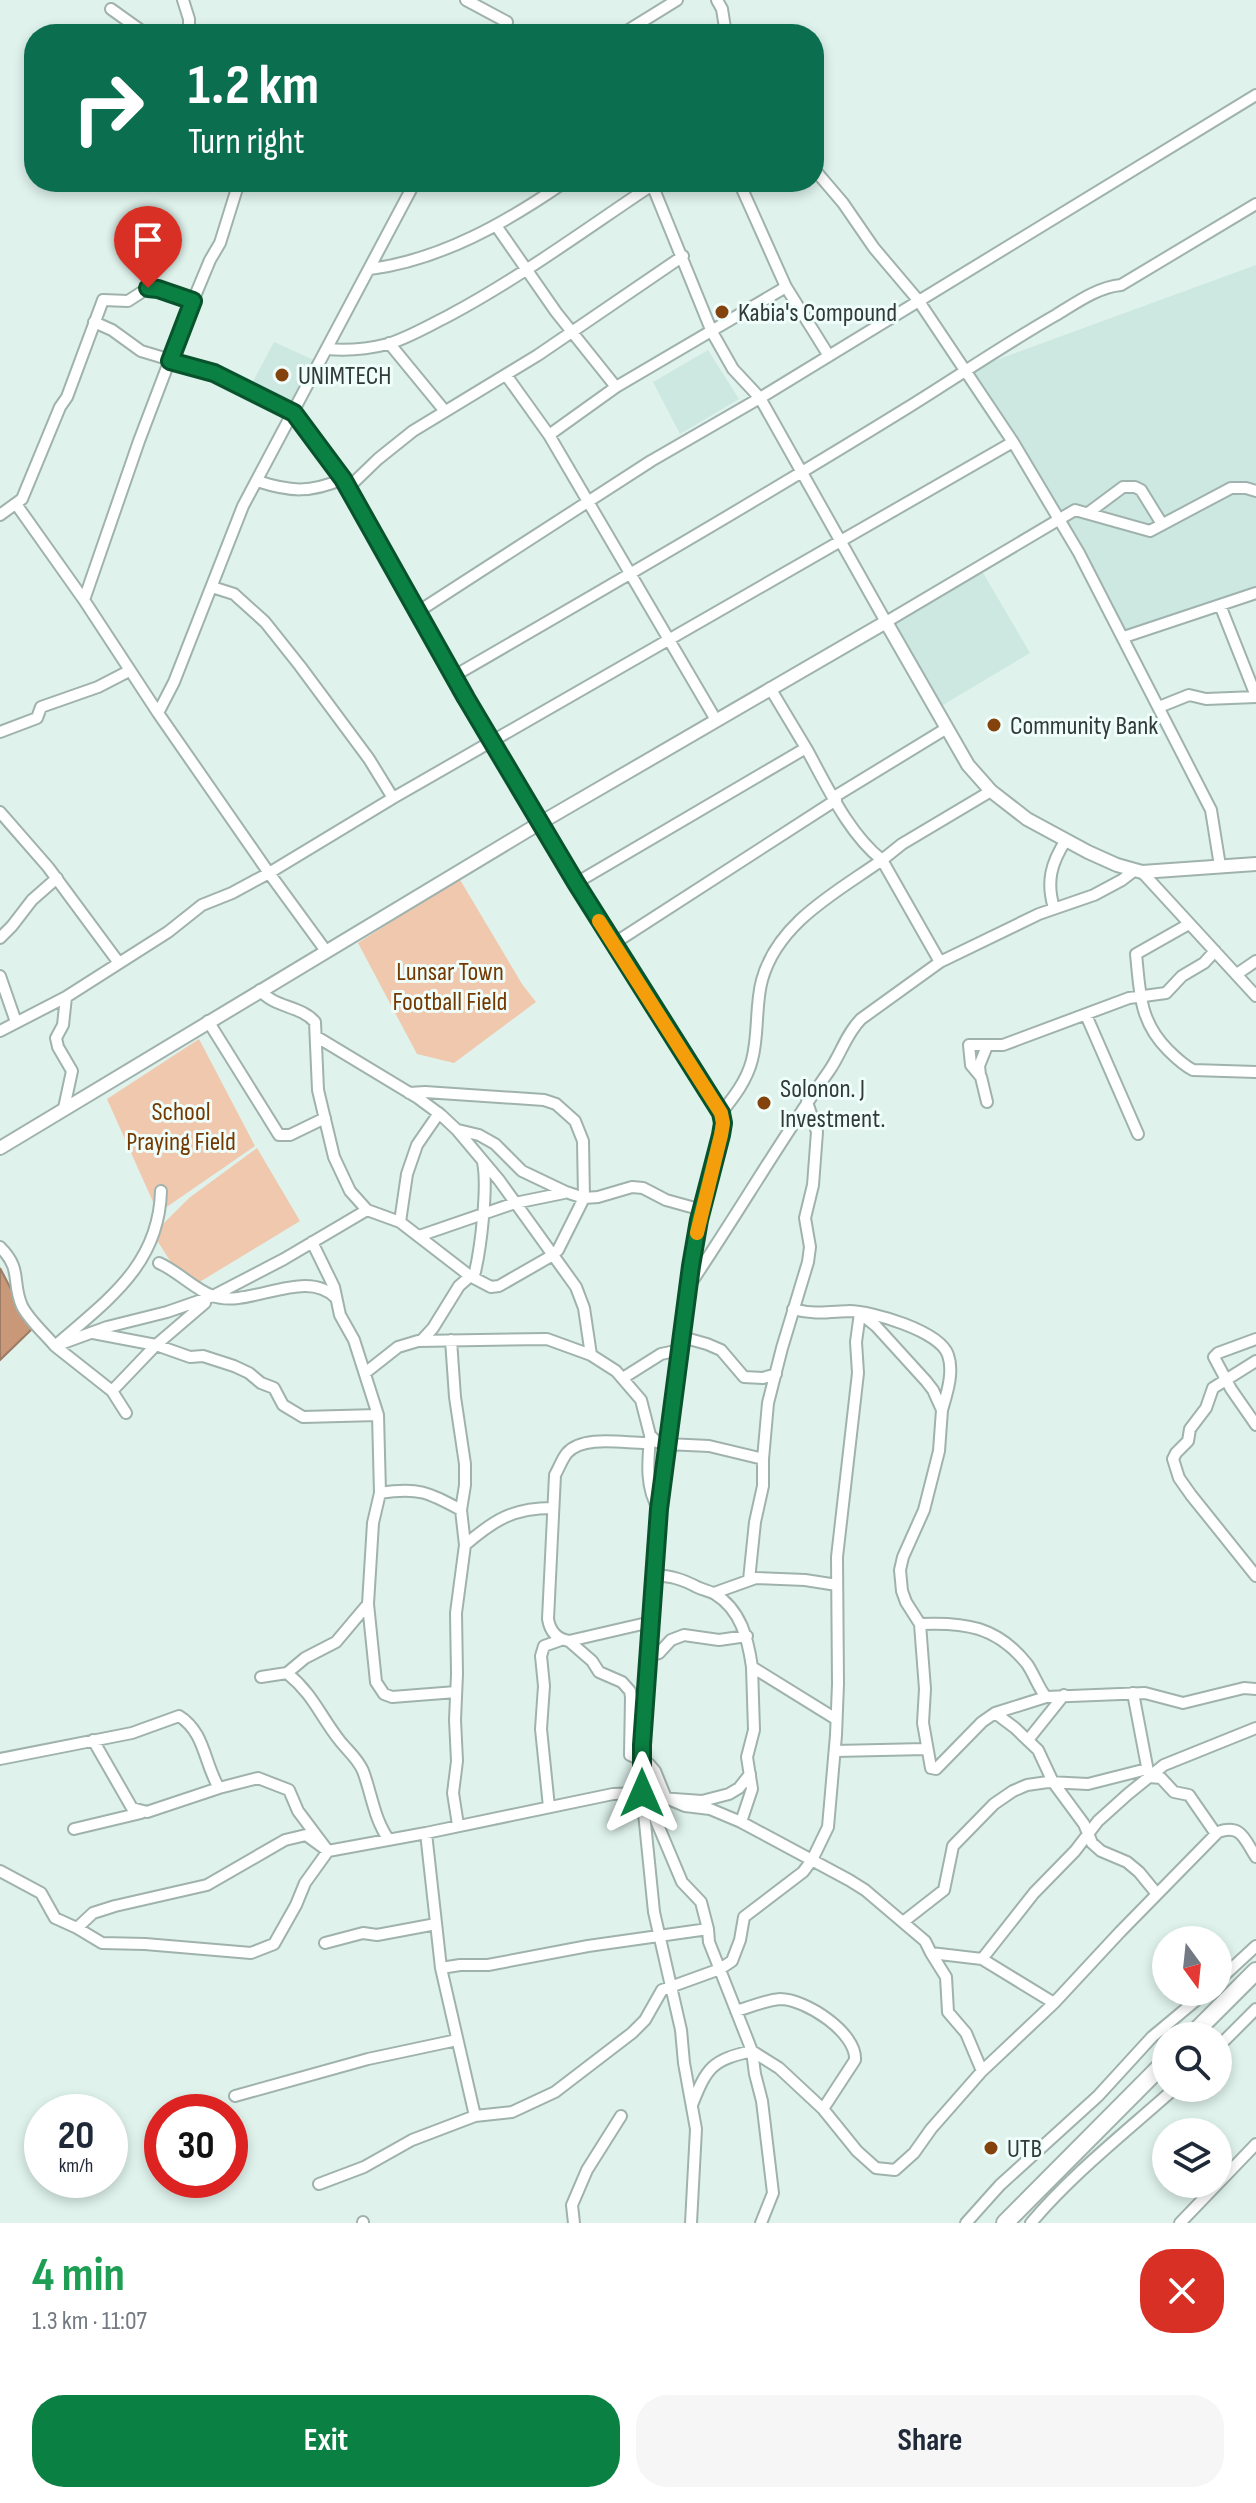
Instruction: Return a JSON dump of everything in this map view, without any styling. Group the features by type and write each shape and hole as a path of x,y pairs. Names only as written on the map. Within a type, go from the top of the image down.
{"main road":[{"path":"1205,2022 1256,1971"},
{"path":"1005,2223 1038,2201 1152,2076"}],"street":[{"path":"183,0 189,24"},
{"path":"466,0 506,24"},
{"path":"638,24 677,0"},
{"path":"717,0 724,24"},
{"path":"111,9 132,24"},
{"path":"419,611 651,461 760,398 1256,95"},
{"path":"824,181 918,300 1013,442 1059,518 1124,637 1211,810 1220,866"},
{"path":"84,600 139,441 193,301 220,243 236,192"},
{"path":"158,713 174,682 243,506 410,192"},
{"path":"370,269 400,266 497,227 550,192"},
{"path":"327,349 346,351 409,336 526,270 639,192"},
{"path":"656,192 712,332 733,369 760,398 968,765 991,791 1027,819 1117,865 1139,871 1256,864"},
{"path":"743,192 786,287 829,356"},
{"path":"454,676 802,473 1000,347 1089,296 1121,285 1256,204"},
{"path":"497,227 616,387"},
{"path":"257,481 278,488 311,490 346,484 444,410 506,375 683,256"},
{"path":"549,435 616,387 786,287"},
{"path":"0,515 22,499 67,397 103,300 128,301 148,288 193,301"},
{"path":"94,322 112,330 141,351 214,373 294,413 346,484 540,823 721,1113 721,1135 702,1210 680,1350 647,1463 652,1497 659,1509"},
{"path":"389,343 444,410"},
{"path":"506,375 549,435 716,720"},
{"path":"0,1031 66,997 168,932 202,905 269,873 393,798 1013,442"},
{"path":"1088,513 1128,486 1141,490 1162,524"},
{"path":"0,1148 540,823 1059,518 1075,510 1150,531 1231,488 1256,491"},
{"path":"16,504 158,713 326,951"},
{"path":"212,587 234,594 265,622 360,747 393,798"},
{"path":"1124,637 1256,593"},
{"path":"1159,707 1189,695 1206,699 1256,697 1220,605"},
{"path":"0,732 37,718 41,707 98,687 129,671"},
{"path":"770,688 867,847 882,860 894,877 940,962"},
{"path":"613,944 947,728"},
{"path":"576,883 806,748"},
{"path":"721,1113 744,1080 752,1059 762,979 783,937 804,916 902,844 991,791"},
{"path":"0,812 57,878 119,963"},
{"path":"1054,908 1050,876 1054,858 1066,840"},
{"path":"688,1288 832,1067 852,1028 861,1019 940,962 1054,908 1094,895 1139,871"},
{"path":"1139,871 1256,996"},
{"path":"0,938 32,900 57,878"},
{"path":"1189,924 1136,954 1148,1025 1155,1037 1193,1070 1256,1072"},
{"path":"981,1077 971,1065 969,1045 1015,1042 1141,996 1166,993 1182,976 1204,963 1215,951"},
{"path":"1237,974 1256,961"},
{"path":"0,976 16,1022"},
{"path":"260,990 267,999 302,1011 317,1028 318,1090 325,1118 341,1176 367,1210 400,1222 470,1276 494,1287 553,1255 584,1198 583,1141 575,1121 556,1104 544,1100 409,1093"},
{"path":"64,1108 72,1071 56,1038 63,1025 66,997"},
{"path":"1086,1015 1138,1134"},
{"path":"208,1021 279,1135 296,1133 325,1118"},
{"path":"317,1037 409,1093 439,1113 457,1130 515,1203 582,1299 591,1355"},
{"path":"987,1046 979,1066 987,1102"},
{"path":"749,1580 755,1522 763,1486 768,1403 810,1247 805,1218 813,1185 817,1132 807,1102"},
{"path":"400,1222 407,1174 417,1145 439,1113"},
{"path":"457,1130 479,1135 495,1144 522,1171 584,1198 632,1187 643,1188 666,1200 702,1210"},
{"path":"422,1340 459,1286 475,1272 485,1174 482,1160"},
{"path":"55,1346 112,1296 145,1256 161,1203 161,1191"},
{"path":"419,1236 515,1203 566,1192"},
{"path":"55,1346 213,1296 367,1210"},
{"path":"312,1242 334,1287 340,1315 354,1340 378,1415 380,1493 373,1523 368,1604 376,1682 384,1694 392,1697 456,1692"},
{"path":"0,1247 13,1261 23,1308 55,1346 112,1391 126,1413"},
{"path":"159,1263 213,1296 239,1298 298,1285 325,1290 336,1298"},
{"path":"112,1391 156,1345 213,1296"},
{"path":"793,1309 811,1314 851,1311 902,1323 924,1333 946,1349 951,1367 942,1410 939,1451 930,1493 900,1570 902,1591 920,1624 919,1644 925,1689 923,1723 931,1768 936,1769 982,1722 995,1713 1046,1697 1133,1693 1155,1694 1183,1703 1244,1688 1256,1689"},
{"path":"860,1313 876,1326 926,1381 942,1410"},
{"path":"319,2184 364,2167 412,2140 475,2116 512,2112 555,2092 632,2033 645,2020 662,1990 720,1969 732,1961 744,1917 803,1872 812,1860 828,1827 835,1751 837,1585 858,1373 856,1342 860,1313"},
{"path":"93,1333 156,1345 176,1354 217,1359 274,1388 283,1405 303,1417 378,1415"},
{"path":"365,1373 398,1347 422,1340 538,1337 604,1361 641,1400 654,1442 659,1509 642,1763 648,1866 681,2030 696,2129 691,2223"},
{"path":"682,1337 721,1350 744,1377 763,1378 776,1374"},
{"path":"1256,1339 1216,1355 1215,1361 1256,1425"},
{"path":"451,1340 455,1397 465,1464 461,1510 465,1545 456,1613 457,1761 453,1793 458,1825"},
{"path":"623,1378 661,1354 680,1350"},
{"path":"1256,1361 1213,1388 1206,1408 1190,1429 1188,1441 1173,1459 1173,1466 1191,1495 1256,1576"},
{"path":"763,1459 709,1446 654,1442 593,1442 571,1449 555,1475 549,1627 592,1661 599,1672 628,1688 631,1697 630,1753 655,1771 666,1798 685,1806 710,1809 741,1822 812,1860 865,1890 925,1941 946,1977 948,2012 966,2033 982,2071"},
{"path":"380,1493 406,1489 422,1491 461,1510"},
{"path":"465,1545 489,1524 511,1513 531,1508 552,1508"},
{"path":"654,1575 675,1577 714,1593 727,1604 747,1636 752,1667 754,1730 747,1757 752,1789 741,1822"},
{"path":"714,1593 749,1580 776,1578 837,1585"},
{"path":"261,1677 287,1673 305,1658 336,1642 368,1604"},
{"path":"549,1807 541,1729 544,1686 541,1656 544,1646 651,1622"},
{"path":"920,1624 963,1624 997,1636 1029,1666 1046,1697"},
{"path":"649,1656 655,1655 671,1640 684,1635 719,1640 747,1636"},
{"path":"752,1667 836,1719"},
{"path":"287,1673 303,1686 340,1741 357,1760 377,1820 389,1840"},
{"path":"1133,1693 1148,1773"},
{"path":"1028,1740 1064,1695"},
{"path":"995,1713 1038,1750 1053,1782 1084,1824 1092,1843 1101,1851 1127,1862 1157,1894"},
{"path":"0,1759 132,1733 179,1716 192,1724 206,1754 210,1774 219,1788"},
{"path":"903,1922 944,1890 953,1846 994,1804 1027,1785 1053,1782 1088,1784 1148,1773 1256,1728"},
{"path":"93,1740 132,1808 147,1812"},
{"path":"835,1751 926,1749"},
{"path":"1148,1773 1161,1778 1178,1794 1189,1795 1216,1834"},
{"path":"982,1959 1034,1893 1075,1851 1098,1821 1148,1773"},
{"path":"0,1871 41,1893 55,1918 102,1943 251,1953 274,1944 305,1883 328,1851 613,1794 646,1794 702,1801 716,1799 739,1788 750,1774"},
{"path":"74,1829 147,1812 258,1778 289,1790 298,1811 328,1851"},
{"path":"646,1794 682,1882 701,1902 709,1942 752,2051 762,2101 773,2193 761,2223"},
{"path":"692,2105 703,2076 717,2062 752,2051 779,2068 823,2109 857,2151 876,2168 895,2170 914,2153 982,2071 1054,2003 1216,1834 1234,1828 1256,1857"},
{"path":"426,1833 441,1968 475,2116"},
{"path":"77,1928 93,1913 207,1885 285,1840 306,1835 328,1851"},
{"path":"325,1943 363,1933 377,1935 436,1924"},
{"path":"441,1968 488,1965 708,1929"},
{"path":"1232,1968 1256,1946"},
{"path":"931,1953 982,1959 1054,2003"},
{"path":"736,2011 780,1999 796,2002 814,2010 842,2031 855,2054 855,2060 823,2109"},
{"path":"966,2223 1000,2185 1126,2067 1152,2037 1189,2006"},
{"path":"1232,2033 1256,2009"},
{"path":"242,2094 368,2059 457,2040"},
{"path":"1031,2223 1038,2201 1159,2102"},
{"path":"574,2223 572,2205 587,2170 621,2116"},
{"path":"1180,2223 1256,2144"}],"shaded area":[{"path":"1256,265 1256,591 1124,637 966,371"},
{"name":"UNIMTECH","path":"274,342 314,360 286,413 249,389"},
{"path":"708,350 739,399 680,434 653,382"},
{"path":"979,566 1030,653 936,709 886,622"},
{"path":"0,1268 32,1329 0,1360"}],"green space":[{"name":"Lunsar Town Football Field","path":"459,878 536,1002 454,1063 417,1054 358,943"},
{"name":"School Praying Field","path":"199,1039 255,1146 158,1213 107,1099"},
{"path":"257,1148 300,1221 188,1289 153,1234 189,1198"}],"slow traffic":[{"path":"599,921 721,1113 721,1135 697,1233"}],"place":[{"name":"Kabia's Compound","path":"722,312"},
{"name":"UNIMTECH","path":"282,375"},
{"name":"Community Bank","path":"994,725"},
{"name":"Solonon. J Investment.","path":"764,1103"},
{"name":"UTB","path":"991,2148"}],"route":[{"path":"148,288 193,301 170,361 214,373 294,413 343,479 466,698 576,883 721,1113 721,1135 699,1220 688,1288 659,1509 642,1745 642,1793"}]}
